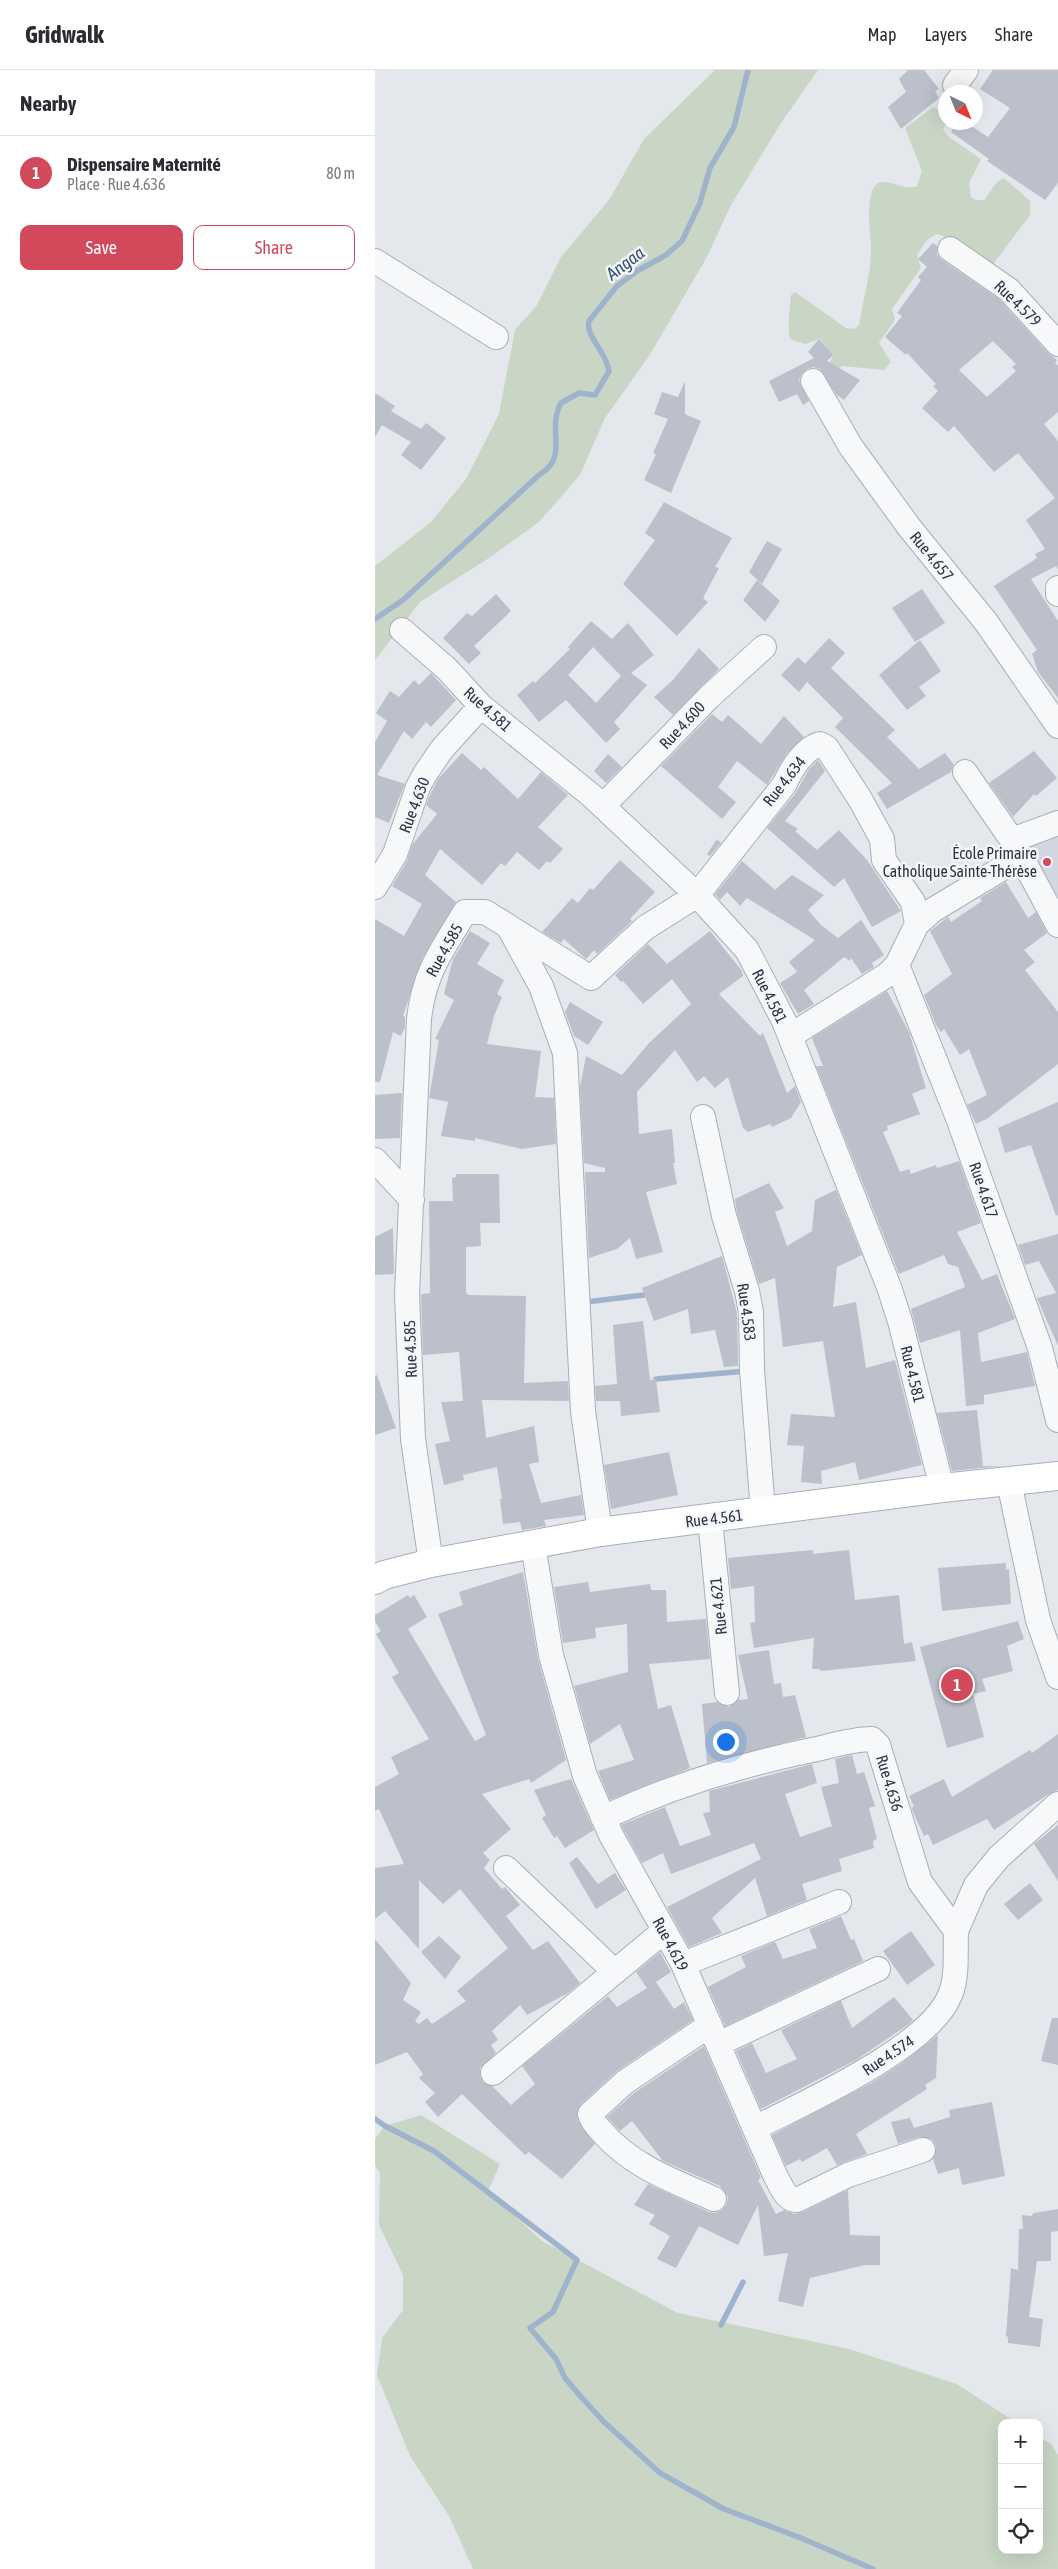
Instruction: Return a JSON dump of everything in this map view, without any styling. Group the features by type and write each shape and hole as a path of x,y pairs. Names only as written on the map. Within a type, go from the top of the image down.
{"main road":[{"name":"Rue 4.561","path":"375,1580 384,1575 431,1563 600,1532 942,1488 1058,1476"}],"street":[{"name":"Rue 4.579","path":"950,249 1009,290 1058,344"},
{"path":"375,261 496,337"},
{"name":"Rue 4.657","path":"813,381 851,447 909,527 986,622 1058,726"},
{"path":"1058,588 1058,594"},
{"name":"Rue 4.581","path":"402,630 447,669 481,706 603,806 697,895 747,950 789,1036 889,1287 900,1321 942,1488"},
{"name":"Rue 4.600","path":"603,806 709,697 764,646"},
{"name":"Rue 4.630","path":"375,887 395,854 418,786 425,774 442,749 481,706"},
{"name":"Rue 4.634","path":"508,926 591,978 645,928 697,895 784,785 790,770 812,746 820,744 827,748 860,799 881,839 884,860 913,902 917,924"},
{"path":"965,772 1016,848 1058,925"},
{"path":"789,1036 872,986 897,965 917,924 1016,848 1058,823"},
{"name":"Rue 4.585","path":"431,1563 413,1439 407,1295 419,1019 422,995 430,970 465,912 485,912 508,926 541,986 565,1052 583,1411 600,1532"},
{"name":"Rue 4.617","path":"897,965 958,1118 1036,1338 1058,1420"},
{"name":"Rue 4.583","path":"703,1117 724,1216 747,1290 751,1312 752,1370 763,1512"},
{"path":"375,1160 412,1200"},
{"path":"1009,1482 1019,1539 1038,1620 1058,1677"},
{"name":"Rue 4.621","path":"710,1519 727,1693"},
{"name":"Rue 4.619","path":"533,1545 551,1655 585,1776 603,1818 683,1964 775,2175 787,2197 791,2200 797,2200 848,2175 923,2150"},
{"name":"Rue 4.636","path":"603,1818 652,1795 710,1774 765,1759 872,1739 878,1745 920,1882 957,1931"},
{"path":"957,1931 976,1884 999,1857 1058,1804"},
{"path":"506,1868 615,1972"},
{"path":"683,1964 839,1902"},
{"path":"493,2073 664,1931"},
{"name":"Rue 4.574","path":"755,2128 872,2068 918,2034 950,1996 957,1931"},
{"path":"714,2199 648,2169 626,2156 593,2122 590,2114 625,2082 714,2034 879,1969"}],"shaded area":[{"name":"École Primaire Catholique Sainte-Thérèse","path":"1058,833 1058,897 1024,845"}],"green space":[{"path":"715,70 818,70 781,123 731,205 707,257 649,356 605,418 580,475 539,522 486,560 420,602 375,660 375,566 430,523 466,479 499,414 515,330 537,305 561,257 609,200 644,139"},
{"path":"933,107 938,110 938,130 944,130 949,137 981,159 969,183 971,197 976,200 984,200 995,184 1004,178 1030,201 1030,215 991,267 976,261 944,236 936,234 927,240 917,255 921,268 892,309 895,320 879,343 891,362 884,370 843,366 827,374 824,372 833,356 820,339 805,344 790,339 791,295 795,292 846,328 854,329 859,325 870,265 869,213 873,188 881,182 907,187 917,186 922,171 905,128"},
{"path":"421,2115 500,2164 488,2191 542,2241 678,2313 849,2349 957,2384 1011,2419 998,2419 998,2554 1043,2554 1043,2439 1051,2444 1058,2455 1058,2569 473,2569 449,2516 410,2456 377,2375 382,2338 403,2310 403,2275 379,2225 380,2173 375,2165 375,2139 385,2126"}],"building":[{"path":"908,70 924,70 938,88 935,91 938,99 901,129 888,107 906,92 899,79"},
{"path":"993,70 1058,70 1058,183 1045,200 987,161 989,159 951,132 952,130 977,130 988,137 1010,108 983,91 983,85"},
{"path":"933,243 937,246 937,254 942,260 1000,300 1048,353 1057,360 1055,363 1058,366 1058,412 1044,424 1058,441 1058,569 1056,566 1031,579 1058,621 1058,698 1038,672 1032,654 1037,650 994,586 1037,558 1035,554 1045,549 1026,520 1055,498 1018,453 994,472 954,426 948,432 922,408 938,391 933,386 936,384 907,353 906,355 885,337 902,316 897,313 921,280 918,277 927,267 918,259","holes":["993,341 1016,364 1012,367 1016,371 987,397 959,370"]},
{"path":"819,339 833,355 827,361 860,380 844,400 836,394 820,369 813,367 807,369 801,375 799,381 809,401 803,405 797,394 779,402 769,381 814,358 808,352"},
{"path":"685,381 685,414 701,421 671,493 644,480 656,454 653,453 668,419 654,414 662,392 678,397"},
{"path":"375,393 395,406 391,411 421,429 426,423 446,438 421,470 401,455 411,442 382,425 375,437"},
{"path":"664,502 732,538 715,567 719,568 703,598 708,602 677,636 623,584 655,540 645,533"},
{"path":"767,541 782,549 762,584 749,572"},
{"path":"757,580 780,601 765,622 743,600"},
{"path":"922,589 945,623 915,642 892,608"},
{"path":"496,594 511,611 474,646 481,653 469,664 443,638 467,613 472,616"},
{"path":"591,621 612,639 628,623 654,655 631,673 647,685 614,722 620,729 606,743 566,700 539,722 517,695 533,681 535,683 570,649 568,647","holes":["593,647 621,676 596,703 568,675"]},
{"path":"829,638 845,653 831,668 895,730 887,737 919,769 945,753 954,765 951,772 887,809 877,793 892,783 835,727 843,718 807,682 799,692 781,675 798,657 805,664"},
{"path":"920,640 941,671 919,687 926,696 907,710 879,675"},
{"path":"699,648 719,669 673,715 654,697 673,680"},
{"path":"431,673 456,700 431,727 426,722 412,739 404,731 377,775 405,784 389,823 375,817 375,742 387,721 376,713 390,691 399,697 414,680 419,685"},
{"path":"712,714 722,722 728,715 761,744 784,716 804,737 787,753 767,785 737,761 718,787 736,802 722,819 661,766"},
{"path":"1034,751 1057,778 1036,796 1034,794 1013,817 989,783"},
{"path":"462,753 481,770 484,767 518,799 541,772 568,795 538,827 563,849 550,863 547,861 539,870 517,852 505,866 501,863 482,885 440,849 425,875 456,902 423,957 403,1016 405,1017 405,1027 401,1036 393,1032 380,1082 375,1082 375,919 404,936 422,904 392,886 407,861 412,845 437,814 426,805 438,779"},
{"path":"608,754 622,767 606,783 594,771"},
{"path":"818,760 825,771 785,821 798,829 795,831 817,850 839,830 867,860 901,911 872,927 844,878 834,887 767,828 795,794 809,769"},
{"path":"717,839 721,843 710,856 707,854"},
{"path":"620,860 655,892 630,919 632,921 597,954 594,950 586,959 564,939 561,943 542,932 572,898 578,903 590,888 593,890"},
{"path":"742,861 775,890 792,875 824,895 808,910 821,925 838,938 861,920 884,955 872,963 874,967 862,974 851,958 850,961 844,957 804,990 814,1004 798,1014 780,983 797,972 789,962 815,940 747,898 740,906 727,892 720,900 715,894"},
{"path":"1006,882 1028,918 1036,912 1047,933 1024,950 1035,962 1025,970 1058,1012 1058,1064 988,1118 976,1124 967,1105 987,1095 969,1049 960,1055 944,1029 941,1032 936,1025 924,995 952,974 930,931 948,917 951,922 982,901 980,898"},
{"path":"470,931 490,943 477,964 504,980 497,994 502,997 494,1016 487,1044 541,1051 535,1097 554,1098 556,1144 522,1149 475,1138 475,1141 441,1136 448,1102 429,1098 439,1040 435,1039 454,1000 444,994 453,959"},
{"path":"710,931 742,971 743,976 719,994 760,1036 763,1033 787,1093 795,1086 801,1102 791,1118 772,1127 770,1124 748,1132 743,1128 728,1077 715,1088 704,1076 697,1082 675,1050 637,1092 639,1134 672,1129 675,1163 673,1163 677,1184 646,1192 663,1252 636,1259 630,1238 617,1249 589,1258 585,1172 605,1172 605,1168 584,1163 580,1087 586,1056 622,1075 649,1043 691,1004 672,979 643,1004 623,981 621,982 615,975 648,944 667,964"},
{"path":"887,991 909,1032 926,1088 912,1094 920,1114 887,1126 888,1130 883,1132 900,1172 909,1169 911,1174 936,1165 937,1168 959,1161 981,1223 957,1232 982,1280 997,1274 1015,1319 978,1333 981,1362 1027,1352 1035,1386 984,1395 984,1404 966,1406 960,1330 920,1343 911,1309 965,1287 958,1267 948,1264 944,1255 899,1274 816,1066 823,1066 812,1038"},
{"path":"570,1002 603,1022 588,1045 574,1036 565,1012"},
{"path":"402,1093 400,1138 375,1139 375,1095"},
{"path":"1058,1102 1058,1215 1056,1216 1031,1145 1005,1153 998,1128"},
{"path":"456,1174 499,1174 500,1223 480,1223 481,1246 466,1247 466,1292 468,1295 526,1296 524,1383 568,1381 569,1401 482,1400 486,1438 534,1426 539,1462 529,1464 541,1503 581,1495 584,1515 544,1520 546,1526 522,1530 520,1522 503,1524 500,1499 502,1499 497,1467 463,1475 464,1480 444,1485 435,1444 450,1441 441,1402 463,1401 459,1352 423,1355 421,1294 430,1293 429,1201 453,1201 452,1178 456,1177"},
{"path":"769,1183 784,1208 775,1212 787,1246 812,1231 815,1200 836,1190 862,1255 837,1267 833,1307 856,1302 866,1368 895,1360 922,1465 859,1480 855,1462 821,1471 822,1484 801,1482 804,1446 787,1445 791,1414 835,1417 823,1341 783,1347 775,1278 759,1284 737,1213 735,1199"},
{"path":"393,1228 394,1274 375,1275 375,1237"},
{"path":"1058,1234 1058,1346 1037,1298 1056,1293 1039,1261 1025,1265 1018,1245"},
{"path":"722,1256 737,1313 738,1366 724,1367 715,1330 691,1334 688,1309 654,1321 642,1288"},
{"path":"643,1321 650,1380 656,1379 660,1412 621,1416 620,1401 596,1401 595,1386 617,1384 613,1325"},
{"path":"377,1375 396,1428 375,1435 375,1376"},
{"path":"977,1410 983,1466 1001,1466 952,1471 937,1413"},
{"path":"669,1452 678,1495 611,1509 604,1465"},
{"path":"813,1550 813,1554 849,1550 855,1600 899,1595 904,1644 912,1642 916,1661 821,1671 820,1669 812,1669 814,1638 754,1648 750,1623 755,1622 754,1586 731,1589 728,1558"},
{"path":"1006,1563 1006,1570 1009,1569 1011,1604 942,1611 938,1568"},
{"path":"523,1572 538,1659 566,1760 531,1783 529,1779 482,1794 511,1829 483,1853 490,1860 484,1868 502,1889 505,1887 520,1905 506,1916 533,1950 548,1941 580,1983 568,1993 527,2015 520,2005 492,2031 498,2040 491,2045 496,2053 480,2068 480,2076 483,2082 492,2086 511,2105 535,2084 522,2066 608,1996 617,2007 647,1988 636,1972 660,1952 671,1972 656,1982 674,2009 684,2002 693,2020 617,2071 581,2104 577,2111 578,2121 595,2144 562,2179 529,2152 525,2155 462,2094 438,2117 425,2102 435,2093 419,2078 423,2074 407,2052 375,2065 375,1939 411,1983 403,2000 421,2012 415,2021 419,2024 427,2018 432,2024 466,2001 457,1991 508,1948 460,1889 443,1904 419,1880 419,1949 385,1911 375,1919 375,1868 404,1864 379,1809 375,1811 375,1787 399,1774 391,1757 429,1739 392,1677 399,1673 376,1634 381,1631 375,1621 375,1615 408,1595 410,1598 414,1595 427,1617 408,1629 475,1741 486,1735 438,1614 463,1605 459,1592"},
{"path":"588,1582 590,1592 650,1584 651,1590 666,1590 667,1622 706,1619 710,1659 649,1664 658,1709 671,1705 690,1768 610,1800 598,1771 634,1760 620,1724 590,1744 574,1686 628,1672 627,1624 595,1628 596,1638 563,1643 554,1587"},
{"path":"1018,1621 1024,1639 1007,1646 1013,1671 982,1679 986,1691 973,1694 984,1737 947,1748 920,1647"},
{"path":"769,1650 774,1684 781,1683 783,1697 795,1695 806,1737 707,1763 702,1704 717,1702 729,1707 738,1700 748,1699 738,1655"},
{"path":"1058,1734 1058,1790 994,1830 987,1819 933,1845 928,1834 924,1836 913,1812 912,1808 914,1806 909,1796 944,1779 952,1797 1030,1750 1032,1753"},
{"path":"852,1755 857,1774 864,1772 875,1806 869,1808 877,1839 873,1841 874,1848 839,1859 842,1871 802,1884 807,1900 767,1916 755,1878 712,1918 722,1933 689,1947 667,1907 761,1859 754,1843 671,1874 663,1853 642,1863 621,1825 665,1807 680,1846 711,1835 703,1813 710,1812 709,1791 812,1764 817,1783 785,1794 800,1837 832,1826 821,1787 839,1783 835,1759"},
{"path":"571,1779 594,1830 565,1848 557,1836 554,1838 542,1818 546,1815 534,1790"},
{"path":"1058,1825 1058,1881 1034,1844"},
{"path":"577,1857 598,1884 615,1873 626,1890 596,1909 569,1863"},
{"path":"1030,1883 1043,1900 1018,1920 1004,1904"},
{"path":"841,1916 851,1940 854,1939 863,1961 725,2026 708,1987 746,1967 741,1956 775,1942 783,1959 817,1948 809,1929"},
{"path":"911,1931 935,1965 907,1985 883,1951"},
{"path":"439,1936 461,1957 445,1979 421,1952"},
{"path":"894,1997 913,2020 909,2024 856,2060 761,2109 736,2051 752,2043 766,2073 797,2059 781,2030 841,2001 852,2028"},
{"path":"1052,2018 1058,2018 1058,2065 1041,2061"},
{"path":"938,2035 936,2078 925,2085 927,2089 856,2134 867,2154 837,2165 827,2148 802,2162 800,2159 786,2166 772,2135 871,2083 901,2064"},
{"path":"704,2046 761,2178 758,2180 776,2214 784,2210 795,2214 803,2212 848,2190 850,2235 880,2236 880,2265 865,2265 810,2278 803,2307 778,2301 788,2253 764,2256 758,2205 738,2245 699,2226 676,2268 657,2259 670,2236 649,2224 655,2215 634,2205 648,2184 709,2212 716,2213 722,2210 727,2204 728,2197 720,2186 663,2161 632,2121 620,2131 607,2117 634,2093"},
{"path":"992,2102 1005,2176 962,2185 959,2168 938,2174 933,2159 936,2146 932,2139 919,2137 898,2144 891,2122 910,2118 914,2128 950,2117 949,2110"},
{"path":"1058,2209 1058,2231 1051,2232 1051,2261 1037,2261 1029,2317 1043,2319 1040,2347 1008,2343 1008,2337 1006,2336 1011,2268 1018,2270 1019,2229 1023,2229 1022,2215 1031,2216 1034,2213"}],"waterway":[{"name":"Angaa","path":"375,619 403,600 548,468 556,451 557,413 561,403 579,393 595,395 609,371 604,357 590,332 589,321 617,286 637,271 666,255 682,241 700,203 710,168 734,127 748,70"},
{"path":"586,1302 644,1295"},
{"path":"656,1379 746,1371"},
{"path":"375,2119 434,2151 577,2260 553,2312 530,2328 556,2359 565,2378 582,2398 604,2422 660,2473 724,2509 801,2538 873,2569"},
{"path":"721,2325 743,2282"}],"place":[{"name":"École Primaire Catholique Sainte-Thérèse","path":"1047,862"},
{"name":"Dispensaire Maternité","path":"957,1685"}]}
